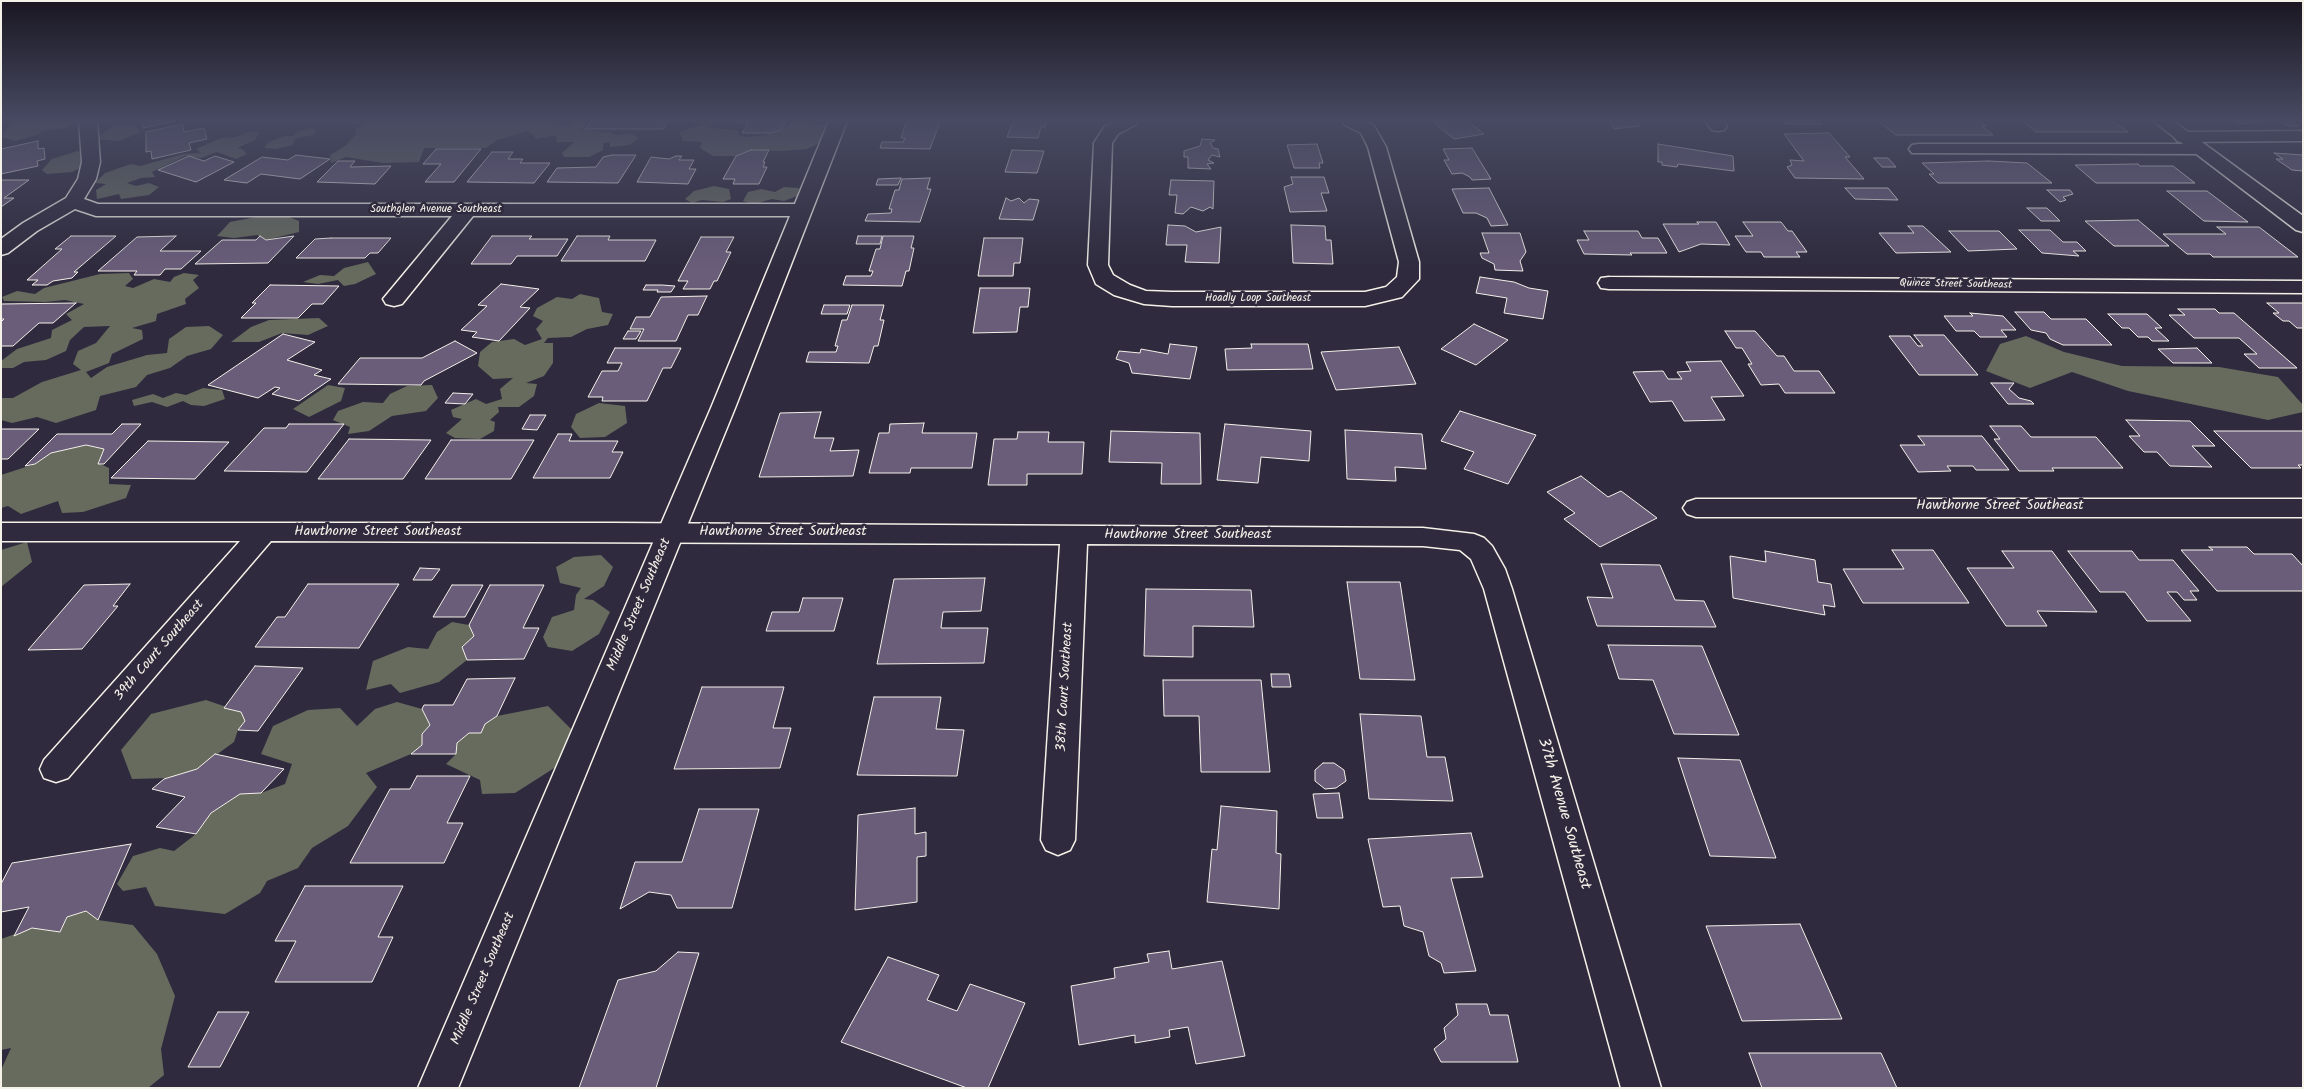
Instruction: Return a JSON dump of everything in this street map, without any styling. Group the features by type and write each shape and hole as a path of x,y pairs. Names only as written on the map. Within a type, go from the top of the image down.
{"street":[{"path":"1,249 30,227 73,202 87,179 89,172"},
{"name":"Middle Street Southeast","path":"438,1088 671,533 817,172"},
{"name":"Hoadly Loop Southeast","path":"1102,172 1098,265 1104,279 1122,290 1144,297 1172,299 1365,299 1394,292 1408,279 1409,262 1385,172"},
{"path":"2230,172 2303,226"},
{"name":"Southglen Avenue Southeast","path":"73,202 96,210 801,210"},
{"path":"394,299 468,210"},
{"name":"Quince Street Southeast","path":"1608,283 2303,287"},
{"name":"Hawthorne Street Southeast","path":"1696,508 2303,508"},
{"name":"Hawthorne Street Southeast","path":"1,532 1423,537 1464,541 1474,545"},
{"name":"39th Court Southeast","path":"56,769 263,533"},
{"name":"38th Court Southeast","path":"1058,840 1074,535"},
{"name":"37th Avenue Southeast","path":"1474,545 1482,552 1491,569 1498,589 1641,1088"}],"green space":[{"path":"44,172 72,172 72,172 47,174"},
{"path":"152,172 155,177 141,178 127,183 136,186 149,183 159,187 149,195 121,199 119,194 97,199 96,190 106,184 95,183 105,173"},
{"path":"714,186 729,189 731,199 723,202 702,200 692,203 685,199 694,191"},
{"path":"784,187 799,188 797,196 784,201 772,199 754,204 743,201 748,192 761,189 775,192"},
{"path":"284,215 299,221 299,232 266,240 257,235 234,238 217,236 230,222 261,216"},
{"path":"368,262 376,274 355,284 344,286 338,280 318,284 303,282 320,275 334,276 344,268"},
{"path":"129,273 133,279 125,286 133,288 154,279 170,282 174,277 184,273 199,275 193,280 199,288 185,299 186,304 157,314 156,321 132,328 142,330 143,339 112,354 109,363 86,372 91,378 107,367 147,355 167,353 169,339 186,327 209,326 223,335 211,349 187,356 170,368 147,375 136,387 100,396 96,410 56,423 37,417 12,423 1,420 1,398 13,398 42,382 81,370 73,364 78,351 96,343 110,326 84,327 70,340 66,351 46,360 24,362 13,368 1,368 1,361 17,349 51,338 52,330 72,320 66,314 84,304 65,300 45,302 4,301 2,297 17,291 35,294 44,288 100,274"},
{"path":"580,294 599,298 602,312 613,314 608,325 587,329 571,337 548,338 544,343 553,343 553,363 544,376 526,383 537,384 534,396 519,407 498,407 499,412 490,420 495,422 494,431 480,439 455,438 446,433 462,419 453,417 451,410 476,399 486,404 502,399 500,389 513,378 493,379 478,366 480,352 492,342 514,339 525,345 542,339 536,329 543,321 533,316 537,308 557,297 572,299"},
{"path":"319,318 328,326 308,335 282,333 259,342 231,342 251,327 269,320"},
{"path":"2026,336 2064,352 2122,366 2219,367 2278,377 2303,405 2303,412 2268,420 2128,391 2072,372 2030,388 1986,371 2000,344"},
{"path":"328,385 345,388 341,401 309,417 293,409"},
{"path":"432,385 438,398 426,411 392,416 369,431 348,434 350,427 333,420 338,411 363,402 383,403 390,394 407,386"},
{"path":"203,388 222,390 225,399 204,406 191,405 183,401 167,407 152,402 134,406 132,400 153,394 163,398 176,393 186,395"},
{"path":"599,403 625,406 627,423 605,437 580,438 571,427 576,414"},
{"path":"86,445 104,449 98,463 109,468 109,484 131,485 126,498 83,512 62,513 58,501 21,514 8,506 1,508 1,475 35,464 51,453"},
{"path":"27,542 32,562 1,587 1,550"},
{"path":"601,555 613,567 604,586 584,599 593,600 610,612 599,634 572,651 548,647 543,637 552,617 574,610 576,595 581,588 560,583 556,567 574,557"},
{"path":"452,622 469,625 474,636 467,660 439,682 400,693 391,684 366,690 373,661 408,647 428,649 437,632"},
{"path":"206,700 241,712 245,721 238,730 234,742 197,769 169,778 132,779 121,750 151,714"},
{"path":"397,702 422,709 430,725 422,734 422,745 411,754 366,773 377,787 348,826 312,848 298,868 267,881 260,893 225,914 155,906 146,887 123,891 117,884 133,856 160,848 174,851 196,834 211,813 240,794 261,793 285,784 292,764 261,754 273,726 308,710 340,708 357,726 375,709"},
{"path":"548,706 573,731 559,765 515,793 482,794 480,780 446,764 456,754 457,743 469,733 481,733 485,724 497,716"},
{"path":"86,911 98,920 133,925 157,954 175,996 161,1049 164,1075 148,1088 1,1088 1,1070 11,1048 1,1050 1,939 32,928 60,932 67,917"}],"building":[{"path":"164,172 215,172 196,182"},
{"path":"238,172 311,172 300,179 261,174 247,183 224,180"},
{"path":"327,172 386,172 375,184 317,182"},
{"path":"434,172 462,172 454,182 425,182"},
{"path":"475,172 543,172 534,183 467,182"},
{"path":"554,172 625,172 618,183 547,182"},
{"path":"643,172 694,172 688,184 637,182"},
{"path":"727,172 765,172 759,184 733,184 735,179 723,179"},
{"path":"1005,172 1037,172 1037,173"},
{"path":"1451,172 1487,172 1491,179 1472,180 1462,173 1452,174"},
{"path":"1791,172 1858,172 1864,179 1795,178"},
{"path":"1932,172 2038,172 2052,183 1938,183 1929,174 1934,174"},
{"path":"2083,172 2181,172 2195,183 2096,183"},
{"path":"1291,177 1324,177 1329,193 1321,193 1327,211 1290,212 1284,187 1293,184"},
{"path":"901,178 898,185 876,185 878,179"},
{"path":"930,178 927,189 931,189 920,222 865,221 868,214 891,213 892,209 889,209 895,190 899,190 902,179"},
{"path":"1,180 29,180 4,198 14,198 1,207"},
{"path":"1171,180 1214,181 1213,209 1210,207 1203,211 1191,207 1183,214 1175,213 1177,195 1169,195"},
{"path":"1489,188 1508,225 1491,226 1487,218 1476,213 1463,213 1452,189"},
{"path":"1845,188 1888,188 1898,200 1855,199"},
{"path":"2047,190 2070,190 2073,194 2063,197 2066,200 2060,202"},
{"path":"2167,191 2207,191 2248,222 2204,221"},
{"path":"1006,198 1011,201 1019,198 1024,203 1029,199 1039,200 1033,220 999,219"},
{"path":"2027,208 2047,208 2060,221 2041,221"},
{"path":"2138,220 2169,246 2114,246 2085,221"},
{"path":"1697,222 1716,222 1730,245 1701,244 1679,252 1663,224 1699,224"},
{"path":"1743,222 1781,222 1788,231 1792,231 1807,252 1796,252 1800,257 1764,257 1761,252 1746,252 1735,236 1753,236"},
{"path":"1168,225 1185,226 1196,232 1221,227 1219,263 1185,262 1187,245 1166,245"},
{"path":"1291,225 1325,226 1326,240 1331,240 1333,264 1293,263"},
{"path":"1908,226 1923,226 1951,252 1896,253 1879,233 1914,233"},
{"path":"2217,227 2259,227 2298,257 2213,257 2210,254 2187,254 2163,234 2226,234"},
{"path":"2019,230 2050,230 2063,242 2077,242 2086,251 2073,251 2079,256 2042,253"},
{"path":"1584,231 1638,231 1642,238 1658,238 1667,253 1630,253 1632,255 1584,254 1577,240 1589,240"},
{"path":"1949,231 1999,231 2017,249 1968,251"},
{"path":"1482,233 1520,233 1526,252 1520,261 1523,271 1495,270 1494,264 1482,258 1480,253 1489,253"},
{"path":"71,236 116,236 74,272 78,272 72,278 53,281 47,285 32,285 38,280 27,280 62,249 55,249"},
{"path":"176,236 160,251 201,251 181,269 165,269 160,275 134,275 137,271 98,271 137,237"},
{"path":"260,236 266,240 294,236 268,263 195,264 222,240 256,240"},
{"path":"492,236 532,236 529,239 568,239 557,256 517,256 511,264 471,264"},
{"path":"577,236 610,236 608,240 656,240 645,261 561,261"},
{"path":"858,236 882,236 880,244 856,244"},
{"path":"883,236 914,236 911,248 914,248 909,271 906,271 902,286 843,285 846,276 871,276 873,271 869,271 876,249 880,249"},
{"path":"701,237 734,237 726,252 731,252 717,281 714,281 710,289 683,289 688,281 678,281"},
{"path":"391,238 378,253 370,253 365,258 296,258 315,239"},
{"path":"984,238 1023,238 1020,263 1014,263 1013,276 978,276"},
{"path":"1480,277 1514,282 1529,288 1548,291 1543,319 1504,313 1507,298 1476,293"},
{"path":"501,284 539,289 520,307 530,308 499,341 472,337 477,332 461,330 487,306 478,305"},
{"path":"270,285 339,286 323,304 312,304 298,318 241,318 256,303 252,303"},
{"path":"646,285 675,286 671,292 657,292 658,290 643,290"},
{"path":"980,288 1030,288 1028,307 1020,307 1017,332 973,333"},
{"path":"707,296 698,315 688,315 676,341 638,341 644,329 630,329 636,317 650,317 661,297"},
{"path":"76,303 53,323 39,323 13,346 1,346 1,322 4,319 1,319 1,304"},
{"path":"2267,303 2303,303 2303,328 2297,328 2289,321 2283,321 2273,313 2279,313"},
{"path":"824,305 850,305 847,314 821,314"},
{"path":"852,305 884,305 880,320 884,320 878,346 874,346 869,363 806,362 809,352 836,352 838,346 835,346 842,320 847,320"},
{"path":"2178,309 2215,309 2219,313 2234,313 2297,368 2259,368 2244,354 2257,354 2239,338 2194,338 2169,315 2185,315"},
{"path":"2015,312 2044,312 2051,319 2086,319 2112,345 2063,345 2050,339 2046,333 2031,330"},
{"path":"1970,313 2003,316 2016,330 2001,330 2007,337 1980,337 1974,331 1956,331 1944,316 1973,316"},
{"path":"2108,314 2147,314 2162,328 2155,328 2169,341 2152,341 2148,337 2138,337 2129,328 2122,328"},
{"path":"1474,324 1508,340 1476,365 1441,349"},
{"path":"628,331 641,331 636,339 623,339"},
{"path":"1725,331 1755,331 1777,356 1784,356 1794,371 1819,371 1835,393 1785,393 1779,384 1761,385 1748,364 1752,364 1742,348 1736,348"},
{"path":"283,334 315,342 287,360 322,370 314,375 331,379 299,401 272,394 280,388 275,387 258,398 208,385"},
{"path":"1914,335 1944,335 1978,375 1919,375 1889,336 1910,336 1918,346 1923,346"},
{"path":"455,341 477,353 424,381 421,385 338,384 360,358 422,358"},
{"path":"1170,344 1197,347 1190,379 1132,373 1129,363 1116,359 1119,351 1140,353 1141,349 1168,354"},
{"path":"1251,344 1308,344 1313,369 1227,370 1225,349 1252,348"},
{"path":"1399,347 1416,384 1336,390 1321,352"},
{"path":"615,348 681,348 671,368 663,368 647,401 602,401 603,397 588,397 602,371 618,371 622,363 607,363"},
{"path":"2197,348 2212,363 2173,363 2158,349"},
{"path":"1721,361 1744,396 1711,397 1725,420 1684,421 1672,401 1650,402 1633,372 1663,371 1668,379 1682,379 1677,372 1691,371 1686,362"},
{"path":"1991,383 2014,383 2009,389 2019,398 2031,401 2034,404 2008,404"},
{"path":"453,393 473,394 465,404 445,403"},
{"path":"1460,411 1536,435 1508,484 1464,469 1474,452 1441,441"},
{"path":"821,412 814,438 834,438 830,451 859,450 853,476 759,477 780,413"},
{"path":"530,415 546,415 537,430 522,429"},
{"path":"2126,420 2190,421 2215,446 2192,446 2212,467 2170,466 2157,452 2144,452 2129,436 2140,436"},
{"path":"924,423 922,433 977,433 972,468 911,468 910,473 869,473 879,433 889,433 890,424"},
{"path":"122,424 141,424 104,464 98,464 104,449 86,445 51,453 35,464 25,466 57,434 112,434"},
{"path":"289,424 344,424 307,472 224,471 264,428 286,428"},
{"path":"1225,424 1311,431 1309,461 1261,457 1258,483 1217,480"},
{"path":"1990,426 2021,426 2031,437 2096,437 2123,468 2052,468 2054,471 2019,471 1994,439 2000,439"},
{"path":"1,429 39,429 8,459 1,459"},
{"path":"1345,430 1422,434 1426,469 1395,467 1396,481 1347,479"},
{"path":"1111,431 1200,433 1201,484 1161,484 1162,463 1109,462"},
{"path":"2214,431 2303,431 2303,465 2298,465 2301,468 2251,468"},
{"path":"1018,432 1049,432 1048,442 1084,442 1082,474 1027,474 1027,485 988,485 994,439 1017,439"},
{"path":"558,434 572,434 569,441 618,441 612,452 623,452 610,478 533,478"},
{"path":"1918,436 1982,436 2009,470 1976,470 1973,466 1947,466 1951,471 1918,472 1900,445 1925,445"},
{"path":"349,439 431,440 403,479 318,479"},
{"path":"451,440 534,440 511,479 425,479"},
{"path":"148,441 229,442 195,479 111,478"},
{"path":"1581,476 1608,497 1621,491 1657,518 1600,547 1564,519 1575,513 1547,492"},
{"path":"2209,547 2247,547 2254,554 2292,554 2303,566 2303,591 2217,591 2181,550 2213,550"},
{"path":"1892,550 1933,550 1969,603 1863,603 1843,569 1904,569"},
{"path":"1765,551 1815,560 1818,582 1831,584 1835,607 1823,605 1825,615 1733,598 1730,556 1766,562"},
{"path":"2002,551 2052,551 2097,612 2037,611 2047,626 2006,626 1967,568 2014,568"},
{"path":"2068,551 2132,551 2139,560 2173,560 2199,591 2190,591 2197,600 2184,600 2177,592 2167,592 2191,621 2147,621 2125,592 2100,592"},
{"path":"1601,564 1660,565 1675,600 1704,601 1716,627 1597,626 1587,597 1613,598"},
{"path":"420,568 440,569 432,580 413,580"},
{"path":"985,578 981,611 943,612 941,628 988,628 984,663 877,664 894,579"},
{"path":"1347,582 1400,582 1415,680 1360,679"},
{"path":"130,584 113,606 118,606 82,649 28,650 84,585"},
{"path":"308,584 399,584 359,648 255,647 277,617 285,617"},
{"path":"452,585 483,585 465,617 433,617"},
{"path":"490,585 544,585 523,628 539,628 524,659 467,660 462,647 474,636 469,625"},
{"path":"1146,589 1251,590 1254,627 1193,626 1193,657 1144,656"},
{"path":"803,598 843,598 834,631 766,631 772,612 799,612"},
{"path":"1608,645 1702,646 1739,735 1674,734 1653,680 1619,679"},
{"path":"255,666 303,668 258,731 238,730 245,721 241,712 224,708"},
{"path":"1271,674 1289,674 1291,687 1272,687"},
{"path":"515,678 497,716 485,724 481,733 469,733 457,743 456,754 411,754 422,745 422,734 430,725 422,709 424,705 453,705 467,679"},
{"path":"1163,680 1261,680 1270,772 1201,772 1199,716 1164,716"},
{"path":"702,687 784,687 773,728 791,728 780,768 674,769"},
{"path":"874,697 941,697 936,729 964,730 957,776 857,775"},
{"path":"1360,714 1421,716 1427,757 1445,757 1453,801 1369,799"},
{"path":"215,754 284,769 261,793 240,794 211,813 196,834 156,827 185,797 152,789 164,779 197,769"},
{"path":"1678,758 1740,760 1776,858 1710,856"},
{"path":"1323,763 1334,763 1344,770 1346,781 1336,788 1325,789 1315,781 1315,770"},
{"path":"417,776 470,776 447,823 463,823 444,863 350,863 390,789 410,789"},
{"path":"1339,793 1343,818 1317,818 1313,794"},
{"path":"1221,806 1277,811 1276,853 1281,854 1279,909 1207,902 1212,849 1217,850"},
{"path":"915,808 915,834 926,832 926,856 917,857 917,902 855,910 858,815"},
{"path":"699,809 759,809 732,908 677,908 671,895 649,892 620,909 635,862 682,862"},
{"path":"1471,833 1483,877 1451,878 1476,971 1444,973 1441,963 1429,956 1423,932 1404,926 1400,906 1383,907 1368,839"},
{"path":"131,844 98,920 86,911 67,917 60,932 32,928 14,936 29,907 1,912 1,884 12,863"},
{"path":"305,886 403,886 378,937 393,937 372,982 275,982 296,941 275,941"},
{"path":"1800,924 1842,1019 1742,1021 1706,926"},
{"path":"1169,951 1172,969 1222,961 1245,1056 1196,1064 1188,1027 1169,1030 1170,1037 1135,1043 1135,1035 1079,1045 1071,986 1115,978 1114,968 1149,962 1147,954"},
{"path":"678,952 699,953 656,1088 579,1088 618,980 656,971"},
{"path":"888,957 939,975 927,1000 957,1011 970,984 1025,1003 988,1088 967,1088 841,1042"},
{"path":"1456,1004 1487,1004 1490,1015 1508,1015 1518,1062 1441,1062 1434,1049 1446,1039 1444,1028 1458,1015"},
{"path":"218,1012 249,1012 220,1067 188,1067"},
{"path":"1749,1053 1881,1053 1897,1088 1762,1088"}]}
